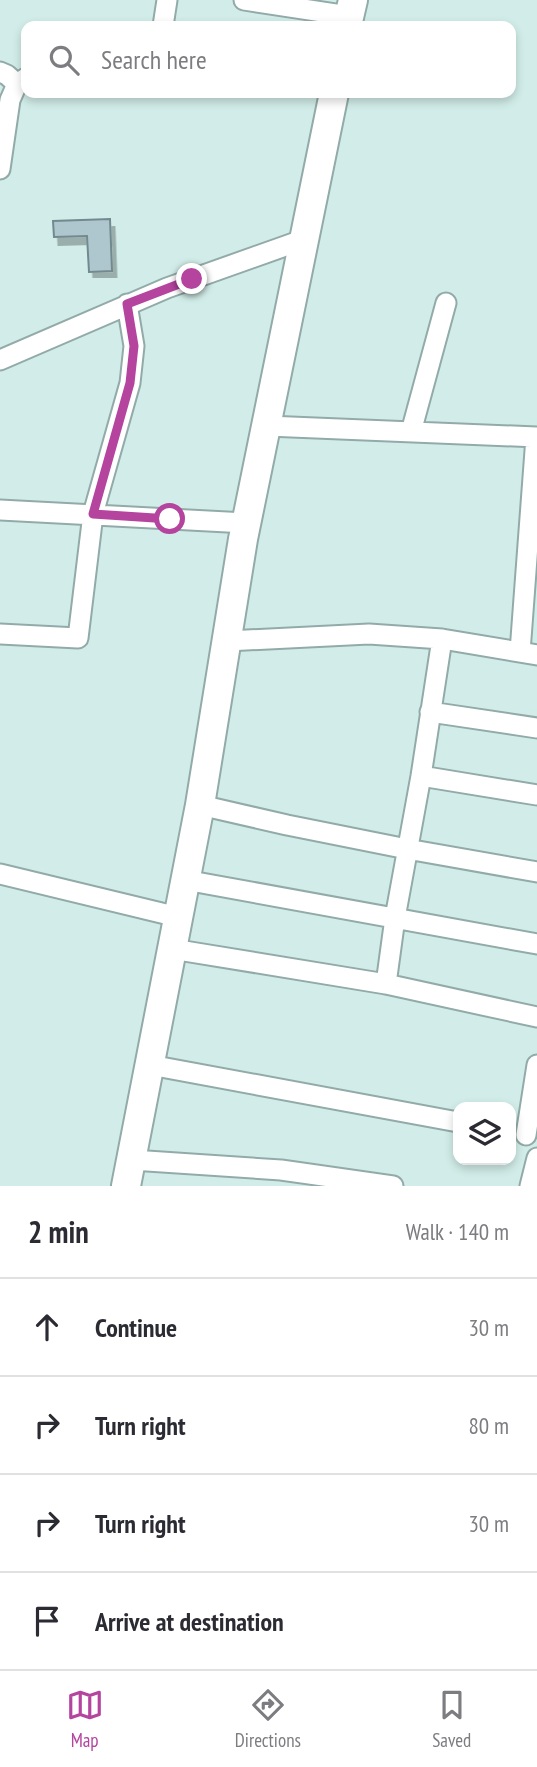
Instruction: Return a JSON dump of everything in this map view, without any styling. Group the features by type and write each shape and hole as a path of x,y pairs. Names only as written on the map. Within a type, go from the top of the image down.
{"main road":[{"path":"129,1173 200,805 246,523 333,98"}],"street":[{"path":"164,21 167,0"},
{"path":"244,0 350,14"},
{"path":"0,72 21,81"},
{"path":"0,169 10,100 21,83"},
{"path":"0,360 127,304 305,239"},
{"path":"411,432 446,303"},
{"path":"0,634 78,638 93,514 130,383 134,346 127,304"},
{"path":"227,641 369,634 442,639 528,653 537,437 267,425"},
{"path":"0,510 246,523"},
{"path":"386,984 442,639"},
{"path":"430,712 537,728"},
{"path":"421,776 537,795"},
{"path":"200,805 407,849 537,872"},
{"path":"0,874 178,917"},
{"path":"185,880 537,944"},
{"path":"172,949 386,984 537,1017"},
{"path":"525,1135 537,1065"},
{"path":"150,1066 453,1121"},
{"path":"530,1186 537,1158"},
{"path":"129,1173 281,1170 357,1184 393,1186"}],"building":[{"path":"110,219 112,271 89,272 87,236 54,237 53,221"}],"route":[{"path":"170,519 93,514 130,383 134,346 127,304 192,279"}]}
